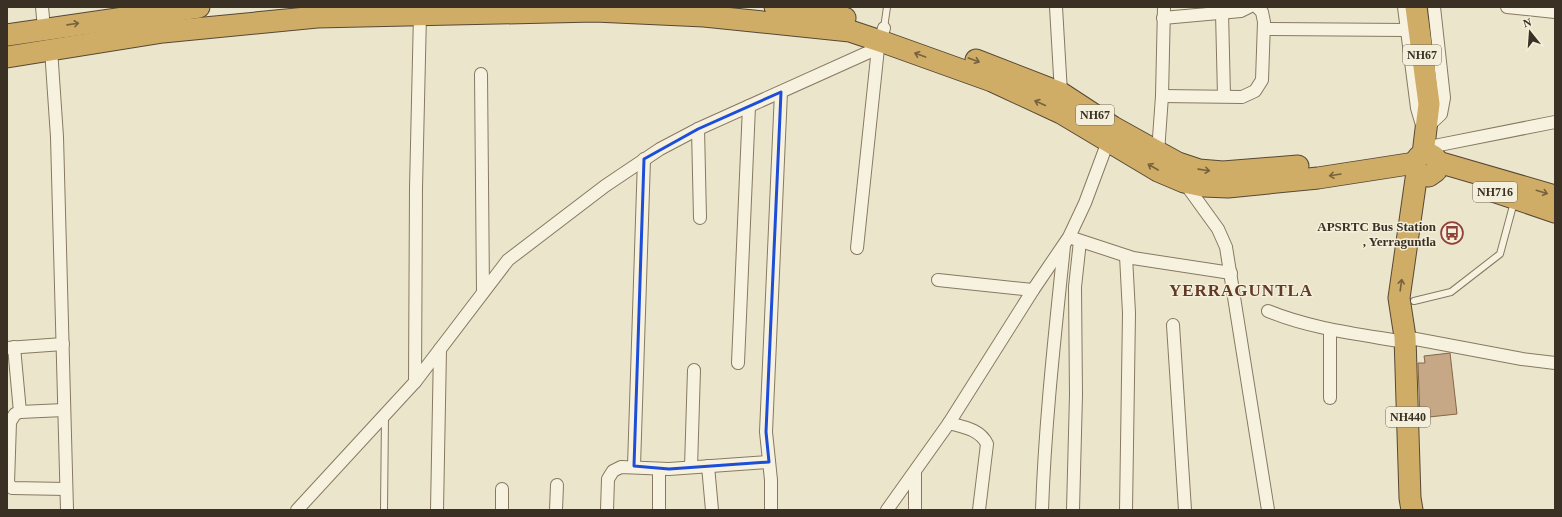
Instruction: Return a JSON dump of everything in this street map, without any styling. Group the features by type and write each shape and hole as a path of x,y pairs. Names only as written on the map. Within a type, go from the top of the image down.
{"highway":[{"path":"7,34 44,28 113,13 199,7"},
{"name":"NH67","path":"775,7 810,11 992,81 1061,113 1158,152 1178,163 1199,170 1223,172 1385,156 1425,157"},
{"name":"NH67","path":"1416,7 1429,104 1425,157"},
{"name":"NH67","path":"7,56 204,26 317,12 420,14 594,9 704,16 850,31 1061,92 1158,171 1184,182 1203,186 1228,187 1318,178 1425,157"},
{"path":"1404,334 1414,301 1425,157"},
{"path":"1404,334 1399,298 1425,157"},
{"name":"NH716","path":"1425,157 1517,192 1555,212"},
{"name":"NH716","path":"1517,192 1555,196"},
{"name":"NH440","path":"1404,334 1410,498 1412,510"}],"street":[{"path":"42,7 44,28"},
{"path":"1056,7 1061,92"},
{"path":"1158,152 1162,96 1164,12 1241,11 1249,7"},
{"path":"1162,96 1249,95 1260,85 1262,80 1264,17 1257,7"},
{"path":"1404,7 1425,157"},
{"path":"1425,157 1441,114 1444,98 1434,7"},
{"path":"1507,7 1555,12"},
{"path":"1222,12 1224,96"},
{"path":"415,382 416,188 420,14"},
{"path":"1264,29 1407,30"},
{"path":"298,510 415,382 508,260 605,186 644,159 698,129 781,92 881,39"},
{"path":"856,248 881,39"},
{"path":"51,49 57,137 67,510"},
{"path":"481,74 483,292"},
{"path":"771,510 771,480 766,432 781,92"},
{"path":"738,363 749,106"},
{"path":"1425,157 1555,122"},
{"path":"698,129 700,218"},
{"path":"1042,510 1052,354 1071,241 1111,134"},
{"path":"634,466 644,159"},
{"path":"1184,182 1221,235 1231,273 1268,510"},
{"path":"1071,241 1126,256 1231,273"},
{"path":"887,510 949,423 1033,290 1071,241"},
{"path":"1071,241 1075,287 1076,394 1073,510"},
{"path":"1126,256 1129,313 1126,510"},
{"path":"938,280 1033,290"},
{"path":"1268,311 1294,321 1330,330 1404,334 1522,359 1555,363"},
{"path":"1173,325 1185,510"},
{"path":"1330,330 1330,398"},
{"path":"20,412 12,381 10,348 63,344"},
{"path":"437,510 440,349"},
{"path":"691,467 694,370"},
{"path":"64,410 20,412 15,414 10,422 8,483 10,486 66,490"},
{"path":"949,423 979,434 984,438 987,444 979,510"},
{"path":"607,510 608,479 613,471 620,467 634,466 659,469 769,462"},
{"path":"708,466 712,510"},
{"path":"659,469 659,510"},
{"path":"915,472 915,510"},
{"path":"556,510 557,485"},
{"path":"502,489 502,510"}],"lane":[{"path":"881,39 887,7"},
{"path":"1414,301 1451,292 1500,254 1517,192"},
{"path":"384,510 385,415"}],"highlighted area":[{"path":"781,92 766,432 769,462 669,469 634,466 644,159 698,129"}],"building":[{"path":"1450,353 1457,414 1420,418 1418,363 1425,363 1424,356"}],"place":[{"name":"APSRTC Bus Station , Yerraguntla","path":"1452,233"}],"district":[{"name":"YERRAGUNTLA","path":"1241,290"}]}
